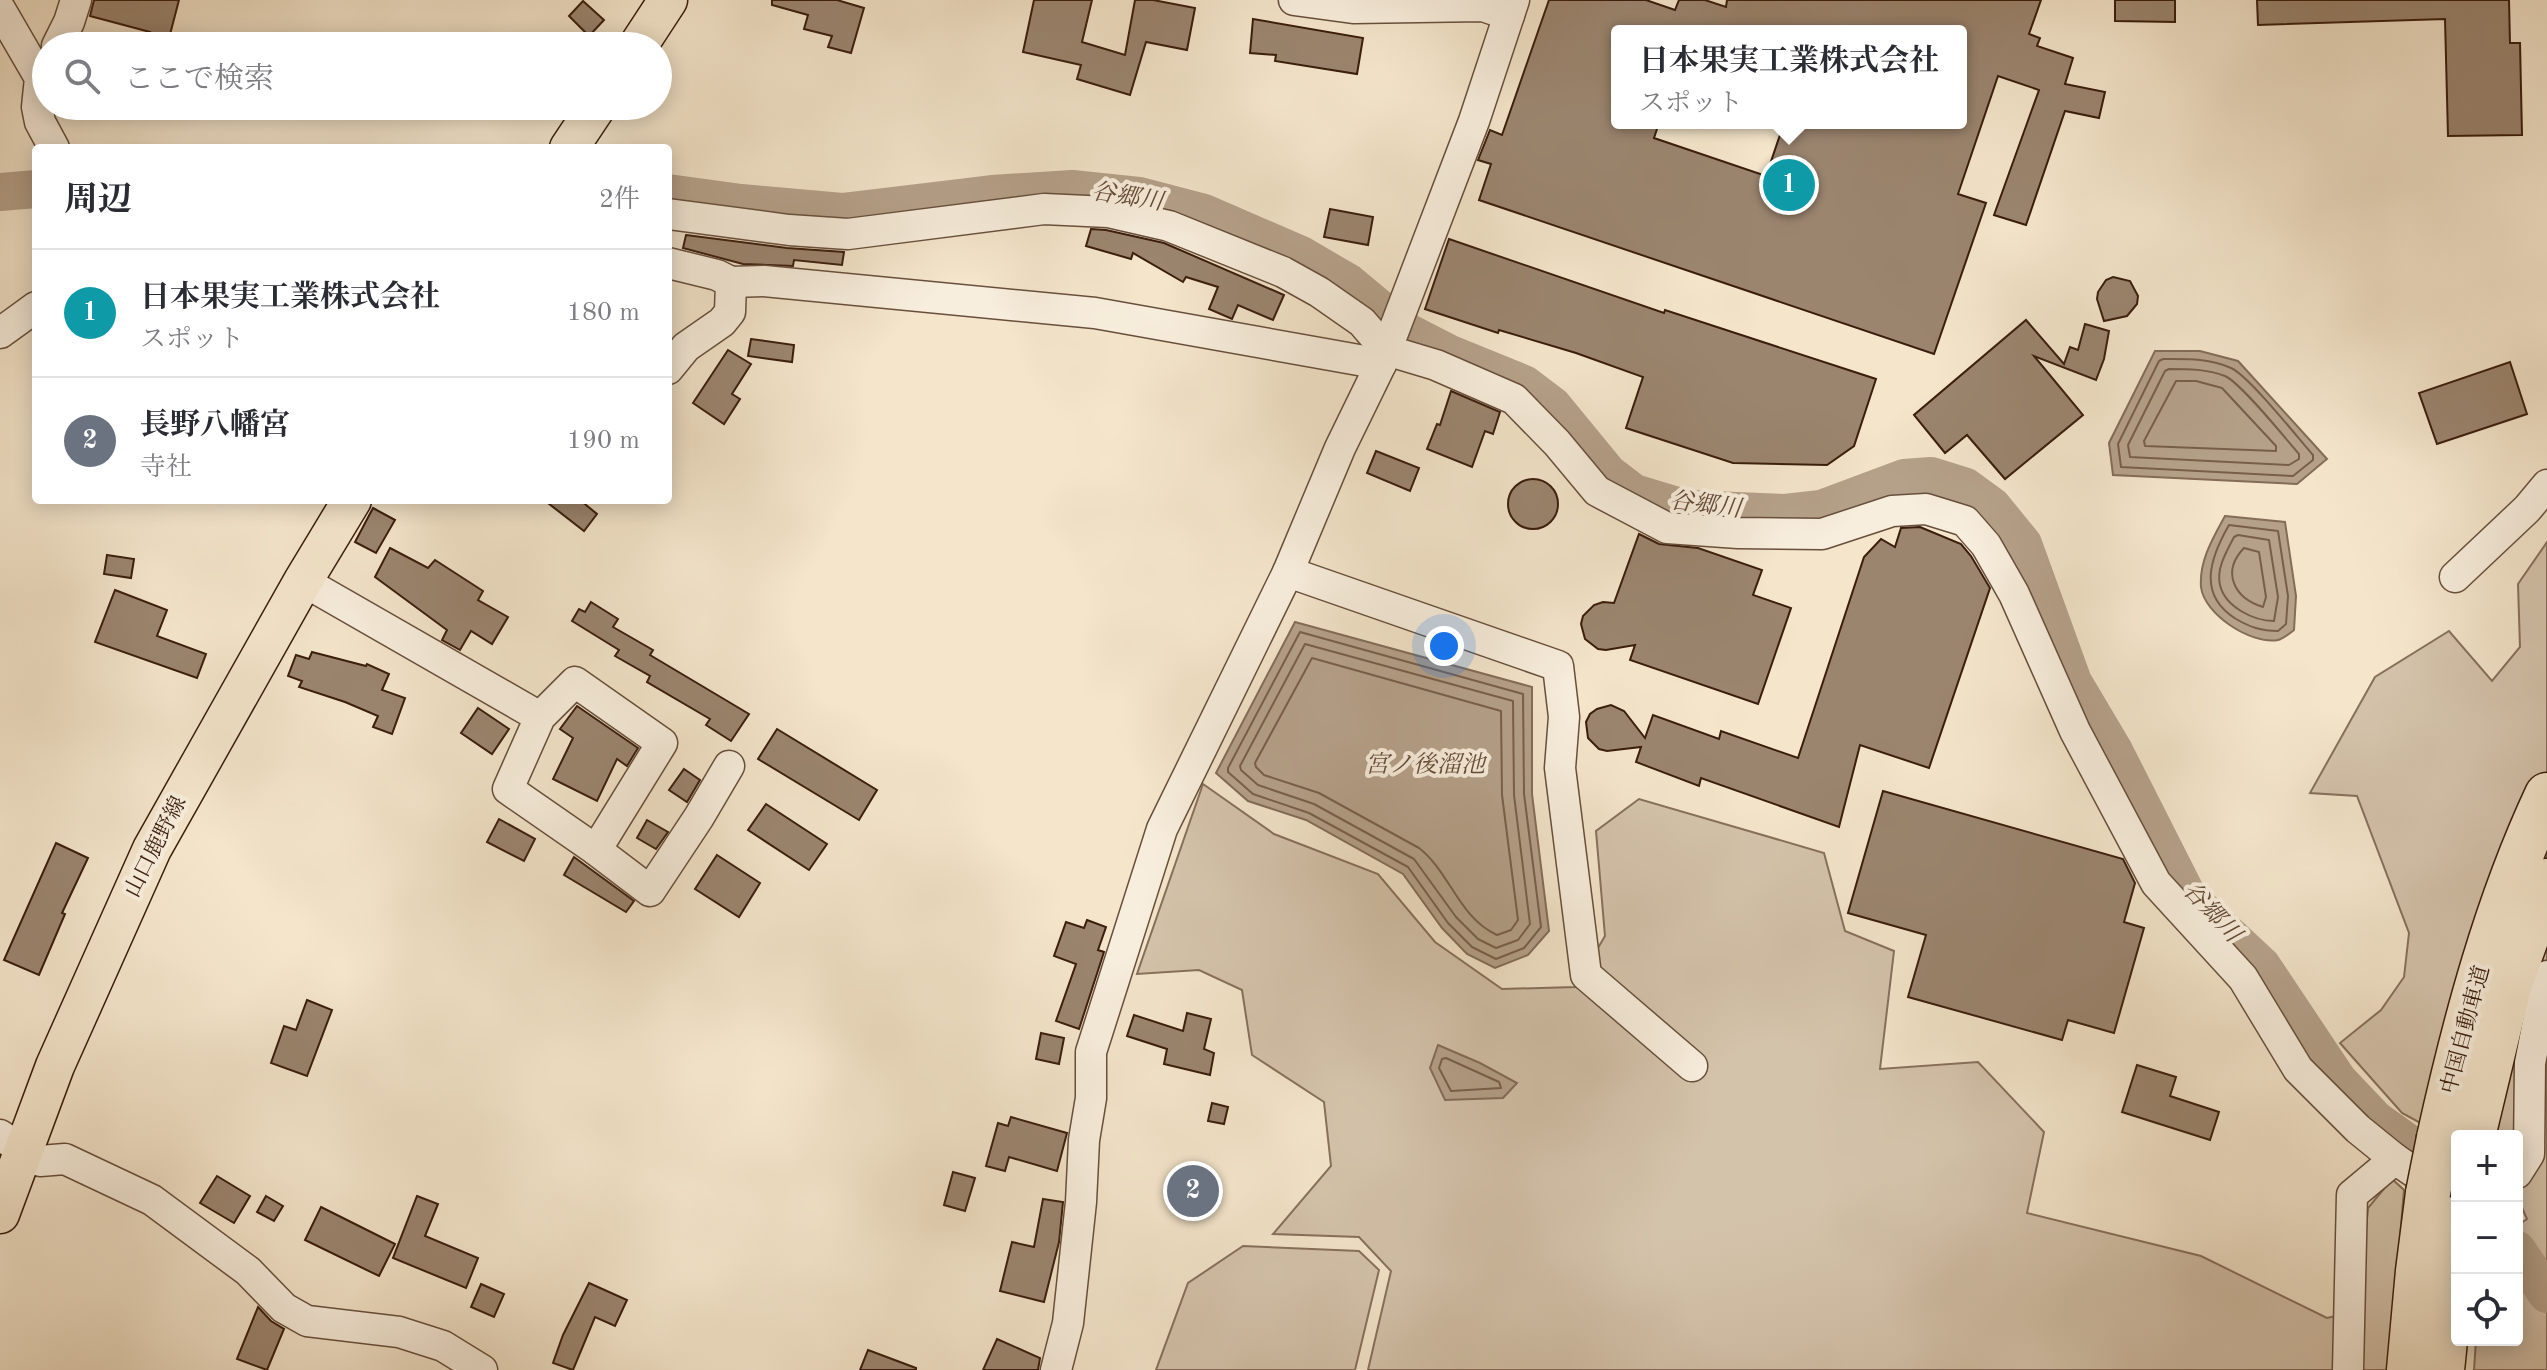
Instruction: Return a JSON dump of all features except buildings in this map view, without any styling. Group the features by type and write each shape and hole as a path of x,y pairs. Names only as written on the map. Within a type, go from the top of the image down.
{"highway":[{"name":"中国自動車道","path":"2456,1130 2457,1058 2507,891 2547,795"},
{"name":"中国自動車道","path":"2458,1130 2547,881"},
{"name":"中国自動車道","path":"2409,1370 2447,1205 2451,1175"},
{"name":"中国自動車道","path":"2442,1370 2447,1205"}],"main road":[{"path":"647,32 668,0"},
{"path":"572,144 588,120"},
{"name":"山口鹿野線","path":"0,1214 11,1143 55,1066 152,849 350,504"}],"street":[{"path":"64,32 76,0"},
{"path":"1056,1370 1068,1323 1081,1202 1084,1140 1091,1098 1091,1052 1162,829 1288,572 1340,448 1386,351 1474,121 1512,7 1353,8 1294,0"},
{"path":"0,9 32,56"},
{"path":"40,120 52,144"},
{"path":"672,215 789,230 848,234 1044,209 1108,212 1169,226 1283,272 1362,322 1386,351"},
{"path":"672,264 717,275 731,282 764,281 1095,313 1386,351 1436,365 1514,399 1557,443 1597,491 1667,528 1822,534 1892,511 1926,509 1965,521 1986,545 2014,594 2075,731 2156,883 2243,978 2298,1069 2358,1129 2447,1205"},
{"path":"672,364 686,347 722,322 730,312 731,282"},
{"path":"0,333 32,310"},
{"path":"2455,577 2527,509 2547,485"},
{"path":"1288,572 1558,666 1564,717 1560,768 1586,975 1692,1066"},
{"path":"303,581 540,717"},
{"path":"596,850 662,743 575,682 540,717 508,789 650,891 729,766"},
{"path":"2523,1164 2529,1154 2530,1063 2547,976"},
{"path":"11,1143 40,1161 65,1159 152,1200 248,1271 284,1308 307,1321 399,1332 443,1346 482,1370"},
{"path":"2348,1370 2352,1195 2395,1159"}],"shaded area":[{"path":"2547,542 2547,1370 2474,1370 2476,1346 2523,1346 2523,1222 2527,1219 2523,1210 2523,1130 2451,1130 2451,1140 2402,1113 2340,1043 2381,1010 2404,977 2409,933 2357,796 2310,793 2375,677 2449,631 2492,681 2520,647 2518,584"},
{"path":"1203,784 1274,834 1378,874 1435,942 1502,989 1575,987 1605,936 1596,831 1639,799 1824,853 1845,931 1894,951 1880,1069 1978,1062 2044,1132 2027,1213 2201,1256 2327,1318 2359,1311 2368,1208 2392,1179 2404,1190 2389,1370 1368,1370 1391,1271 1359,1237 1273,1234 1331,1166 1324,1102 1252,1055 1242,990 1199,970 1137,974"},
{"path":"1243,1246 1359,1251 1379,1270 1355,1370 1156,1370 1188,1283"}],"water":[{"path":"2155,351 2200,351 2238,361 2327,459 2297,484 2113,475 2109,443"},
{"path":"2225,516 2285,522 2296,596 2294,630 2280,639 2255,638 2230,626 2204,597 2201,577 2205,559"},
{"name":"宮ノ後溜池","path":"1295,622 1532,687 1532,794 1549,931 1528,955 1495,968 1467,954 1442,928 1403,874 1306,820 1248,801 1216,773"},
{"path":"1438,1045 1517,1083 1503,1098 1445,1100 1430,1068"}],"waterway":[{"name":"谷郷川","path":"0,192 32,189"},
{"name":"谷郷川","path":"672,194 842,212 992,194 1072,189 1139,196 1204,213 1301,255 1349,283 1409,333 1448,353 1524,384 1553,406 1608,473 1634,493 1687,509 1785,513 1821,509 1904,478 1931,476 1966,487 1992,506 2023,544 2073,682 2114,751 2188,897 2262,966 2338,1080 2376,1120 2451,1174"},
{"name":"谷郷川","path":"2523,1259 2547,1294"}],"place":[{"name":"日本果実工業株式会社","path":"1789,185"},
{"name":"長野八幡宮","path":"1193,1191"}]}
